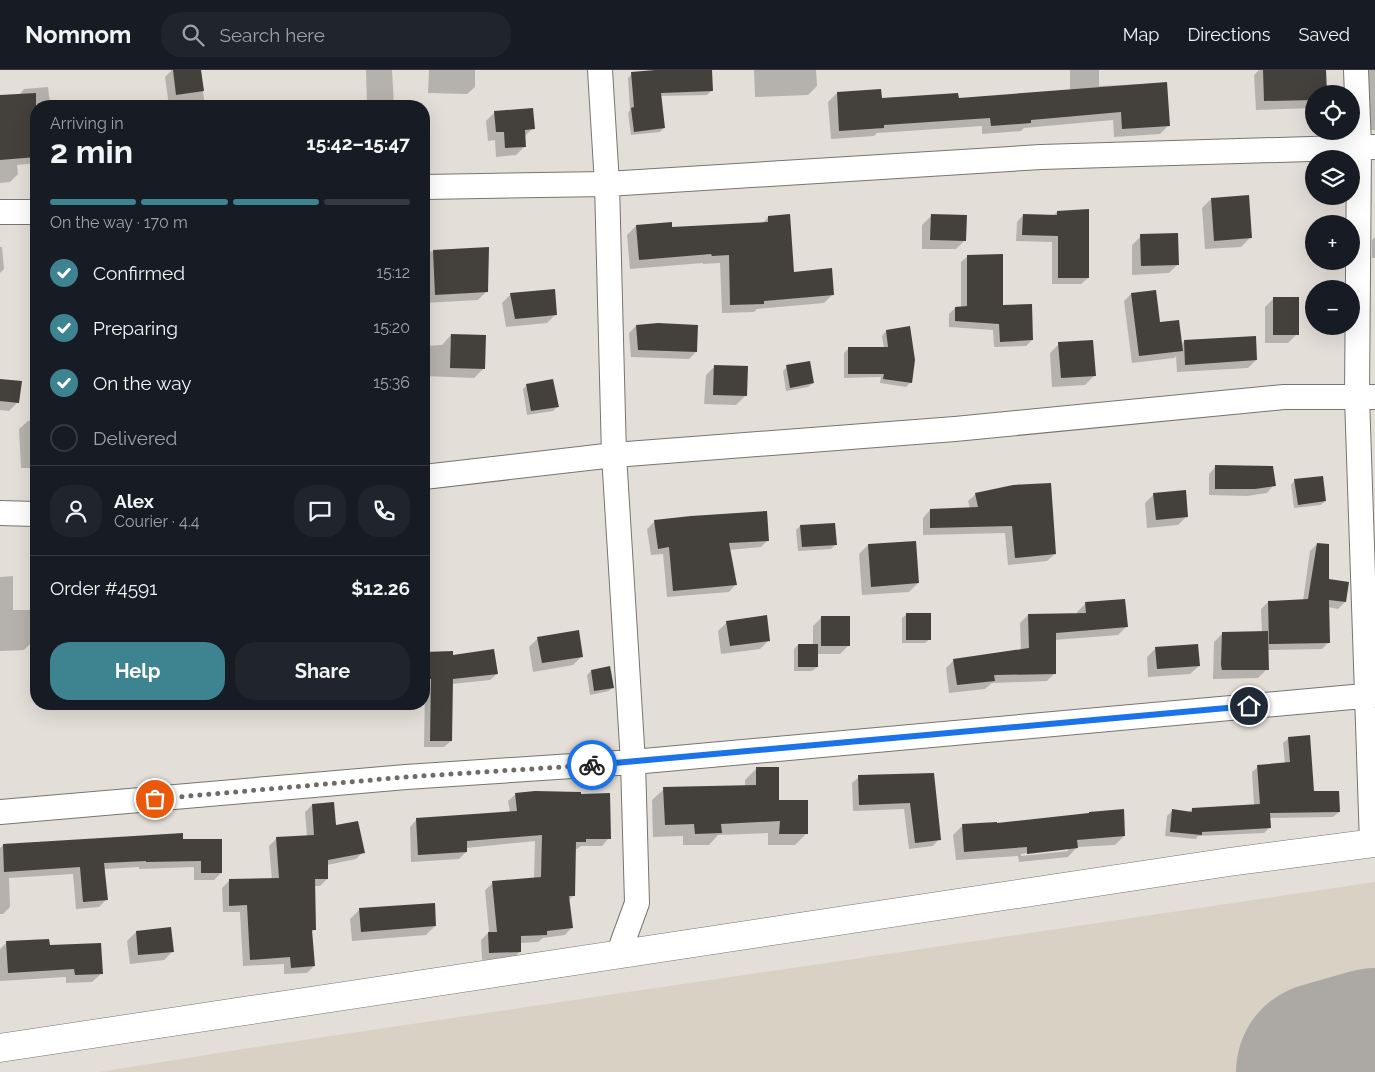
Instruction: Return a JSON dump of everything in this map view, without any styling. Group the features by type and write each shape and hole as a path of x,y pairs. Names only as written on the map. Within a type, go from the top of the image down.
{"street":[{"path":"600,70 607,184 614,455 633,762 637,903 618,955"},
{"path":"0,1048 1219,864 1374,843 1366,397 1367,147 1356,70"},
{"path":"430,187 607,184 1041,157 1367,147"},
{"path":"0,212 30,212"},
{"path":"430,476 614,455 955,429 1284,397 1366,397"},
{"path":"0,514 30,514"},
{"path":"0,812 406,777 633,762 1372,695"}],"shaded area":[{"path":"1375,882 1375,1072 99,1072 263,1046"}],"building":[{"path":"173,70 201,70 204,91 176,95"},
{"path":"712,70 713,91 661,93 665,128 634,132 631,108 634,107 631,72"},
{"path":"1263,70 1326,70 1327,85 1305,85 1305,100 1264,101"},
{"path":"1167,82 1170,126 1122,129 1121,112 1031,120 1031,123 991,126 990,118 884,125 884,128 839,131 837,92 881,89 882,98 958,93 959,98"},
{"path":"36,93 36,100 30,100 30,158 0,160 0,95"},
{"path":"533,108 535,129 525,130 526,147 505,148 504,132 496,132 494,111"},
{"path":"1249,195 1252,238 1214,241 1211,198"},
{"path":"1089,209 1089,278 1058,278 1058,236 1022,235 1023,214 1057,215 1057,211"},
{"path":"790,214 794,272 832,268 834,295 764,301 764,304 730,305 729,255 712,256 711,254 639,260 636,225 672,222 672,227 768,222 768,216"},
{"path":"931,214 967,215 966,241 930,240"},
{"path":"1178,233 1179,265 1141,266 1140,234"},
{"path":"489,247 488,292 435,295 433,250"},
{"path":"1003,254 1003,305 1032,304 1033,340 1000,342 999,324 955,321 955,307 967,306 967,255"},
{"path":"555,289 557,315 515,319 510,293"},
{"path":"1156,290 1160,322 1179,320 1183,351 1139,356 1131,293"},
{"path":"1273,297 1299,297 1299,335 1273,335"},
{"path":"658,323 698,325 697,352 638,350 636,325"},
{"path":"910,326 915,360 912,383 883,379 884,374 848,374 848,347 888,347 886,330"},
{"path":"451,334 486,335 485,369 450,368"},
{"path":"1256,336 1257,360 1185,365 1184,340"},
{"path":"1093,340 1096,376 1061,378 1058,342"},
{"path":"810,361 814,383 790,388 786,365"},
{"path":"714,365 748,366 747,396 713,395"},
{"path":"0,379 22,381 19,403 0,401"},
{"path":"553,379 559,407 531,411 526,384"},
{"path":"1215,465 1273,466 1276,486 1255,489 1215,489"},
{"path":"1323,476 1326,501 1298,505 1294,479"},
{"path":"1051,483 1056,554 1015,558 1012,526 930,528 930,509 978,507 975,493 1013,485"},
{"path":"1186,490 1188,517 1156,520 1153,493"},
{"path":"767,511 769,541 729,543 737,585 673,591 669,547 658,549 654,520"},
{"path":"835,523 837,545 802,547 800,525"},
{"path":"916,541 919,583 871,587 868,544"},
{"path":"1317,543 1329,544 1329,579 1349,582 1346,602 1329,600 1330,643 1269,644 1268,601 1308,599"},
{"path":"1125,599 1128,627 1056,633 1056,674 994,675 995,681 957,685 953,659 1029,648 1028,614 1086,613 1085,602"},
{"path":"906,613 931,613 931,640 906,640"},
{"path":"767,615 770,641 730,646 726,621"},
{"path":"821,616 850,616 850,646 821,646"},
{"path":"579,630 583,657 542,663 537,637"},
{"path":"1268,631 1269,670 1222,670 1222,632"},
{"path":"798,644 818,644 818,667 798,667"},
{"path":"1198,644 1200,666 1157,669 1155,647"},
{"path":"494,649 498,674 453,679 452,741 430,741 430,652 453,651 453,655"},
{"path":"610,666 614,688 594,691 591,670"},
{"path":"1310,735 1314,791 1339,791 1340,812 1270,813 1271,828 1202,832 1202,835 1170,832 1172,809 1192,812 1192,808 1260,804 1257,765 1290,762 1288,737"},
{"path":"756,767 779,767 779,800 808,800 808,834 779,834 780,821 721,824 722,833 695,834 694,824 665,825 663,787 756,785"},
{"path":"934,773 941,840 915,843 910,803 859,805 858,775"},
{"path":"535,791 581,792 581,794 610,793 611,839 586,839 586,842 576,842 575,896 569,896 573,928 547,931 547,935 521,936 521,952 489,953 488,932 497,932 492,881 541,877 542,835 467,841 467,852 418,855 416,818 517,811 515,793"},
{"path":"334,802 336,825 358,821 365,853 328,860 328,879 315,879 316,930 312,930 315,966 291,968 290,957 250,960 247,905 229,906 229,879 279,878 276,837 314,835 312,804"},
{"path":"1124,809 1125,836 1077,840 1078,848 1027,854 1027,847 964,852 962,824 997,823"},
{"path":"183,833 183,839 222,839 222,873 201,873 201,861 104,863 108,900 83,902 80,867 4,872 3,844"},
{"path":"435,903 436,926 361,932 359,908"},
{"path":"171,927 174,952 138,955 136,931"},
{"path":"49,939 50,945 101,943 103,974 75,975 74,969 8,973 6,941"}],"runway":[{"path":"1326,1072 1375,1058"}],"way so far":[{"path":"155,799 406,777 592,765"}],"route":[{"path":"592,765 1249,706"}]}
